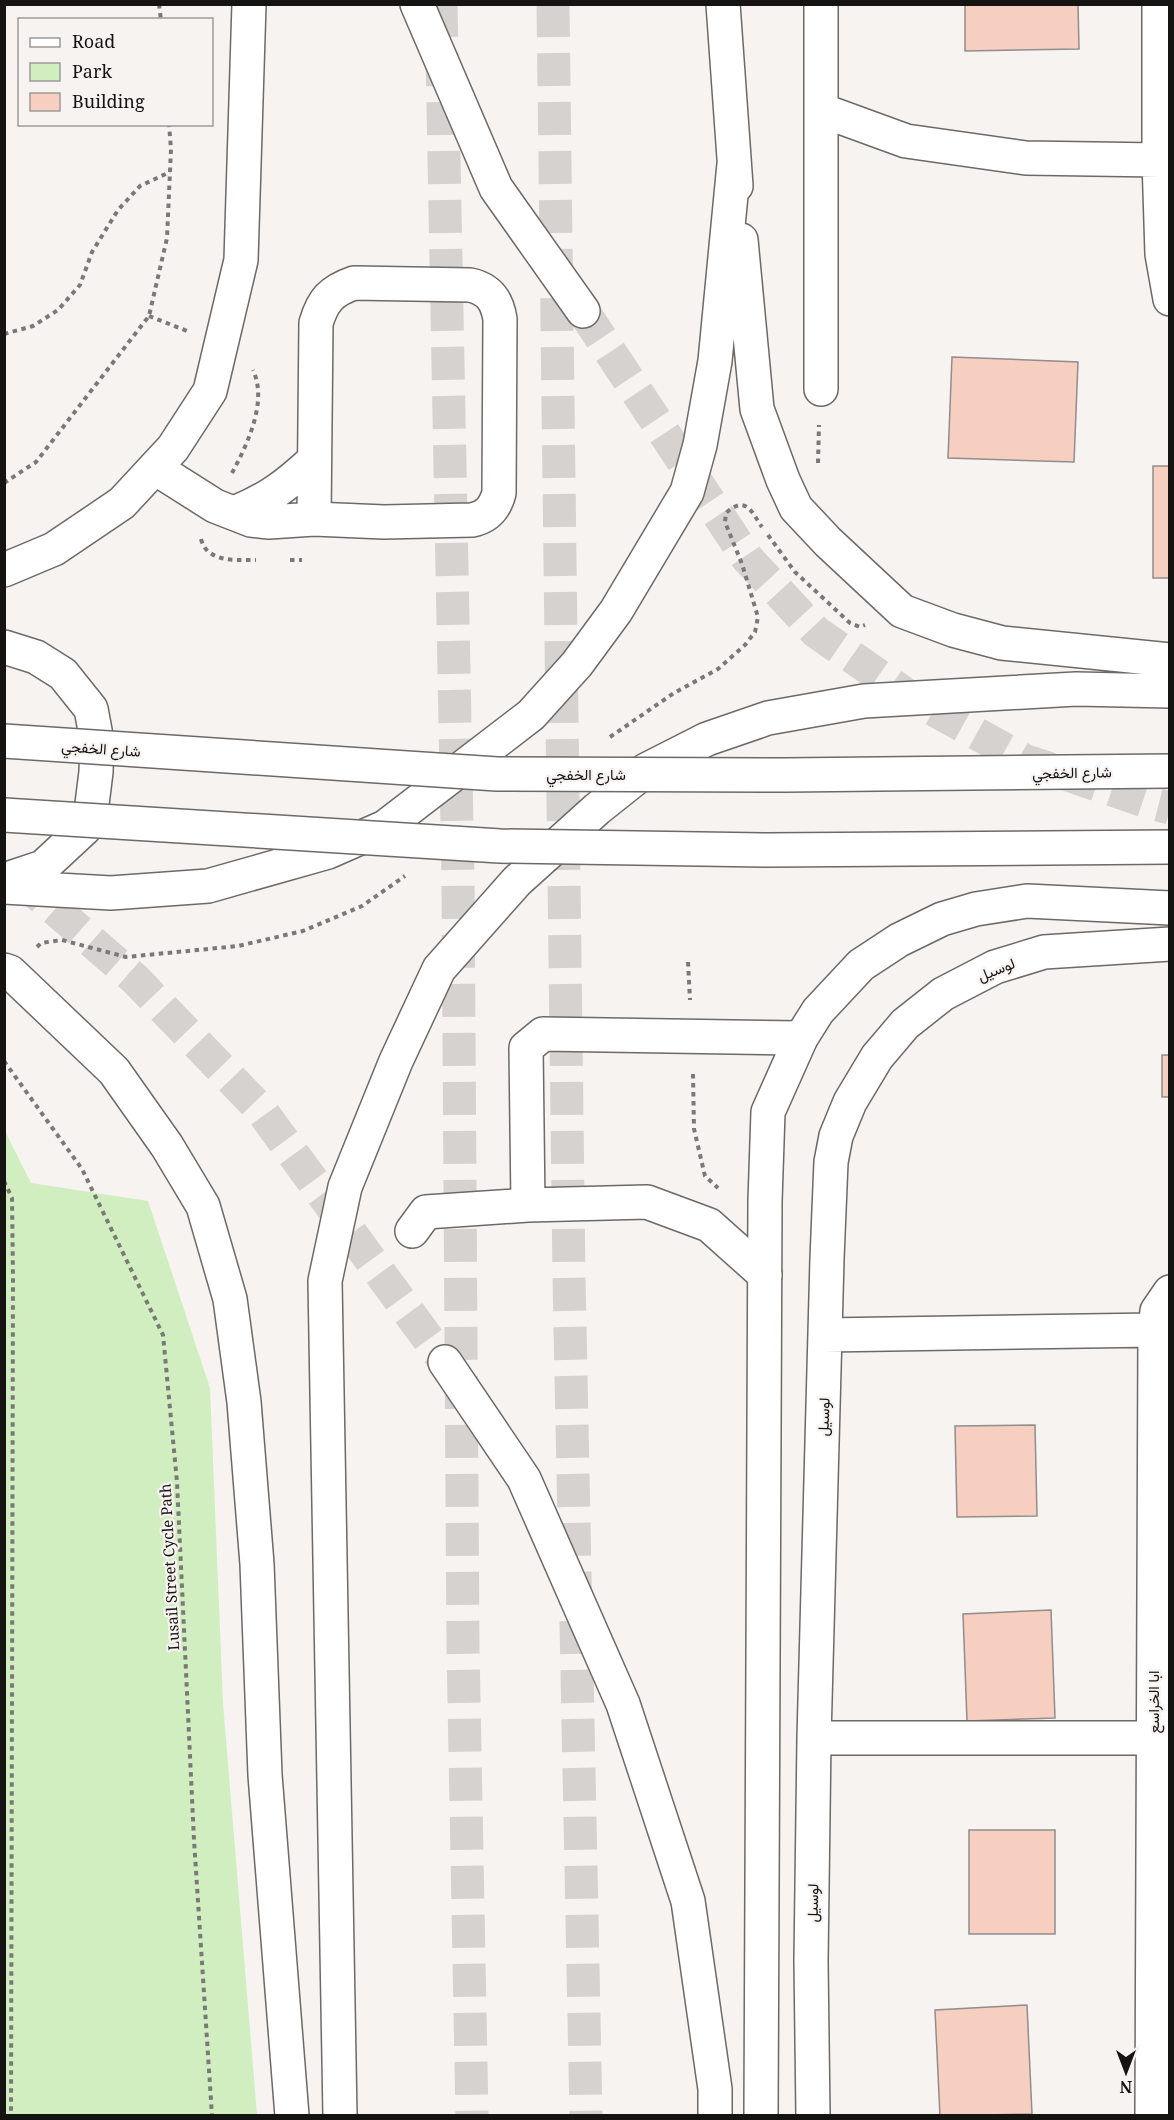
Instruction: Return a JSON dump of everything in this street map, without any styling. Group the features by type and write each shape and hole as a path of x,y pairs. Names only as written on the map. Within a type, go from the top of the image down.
{"main road":[{"path":"4,570 54,549 122,502 173,448 210,391 223,344 241,260 249,4"},
{"path":"417,4 496,188 582,311"},
{"path":"723,4 734,164 757,409 783,480 796,508 828,542 902,611 952,630 1002,643 1170,660"},
{"path":"821,4 821,389"},
{"path":"1159,4 1159,160 1162,254 1170,299"},
{"path":"821,110 906,141 1026,158 1159,160"},
{"path":"4,887 111,893 208,886 328,852 385,827 531,715 577,664 616,611 687,492 700,445 715,361 734,164"},
{"path":"155,468 225,510 251,520 269,522 314,519 384,522 482,518 496,503 499,493 500,319 498,305 482,288 470,285 354,283 340,288 328,297 316,323 314,519"},
{"path":"225,510 261,502 285,487 314,460"},
{"path":"4,647 36,657 63,674 91,709 97,741 92,804 85,828 42,867 4,880"},
{"path":"340,2115 325,1281 345,1187 396,1061 439,969 517,881 597,809 646,770 707,739 768,718 864,701 1076,689 1170,691"},
{"name":"شارع الخفجي","path":"4,741 497,774 786,775 1170,771"},
{"path":"4,815 500,846 768,850 1170,847"},
{"path":"761,2115 765,1275 768,1112 801,1038 818,1011 861,965 899,940 942,919 976,909 1027,901 1170,908"},
{"name":"لوسيل","path":"813,2115 814,1738 831,1162 836,1136 850,1102 877,1057 905,1024 943,994 1005,964 1044,952 1170,944"},
{"path":"4,970 10,972 114,1071 167,1146 203,1206 230,1299 244,1402 257,1564 265,1775 292,2115"},
{"path":"528,1205 526,1048 543,1035 801,1038"},
{"path":"412,1231 426,1212 528,1205 647,1202 709,1225 765,1275"},
{"name":"ابا الخراسع","path":"1152,2115 1155,1330 1157,1311 1170,1292"},
{"path":"825,1335 1155,1330"},
{"path":"446,1362 524,1479 623,1704 688,1901 716,2090 715,2115"},
{"path":"814,1738 1153,1738"}],"path":[{"path":"4,483 36,462 149,316 167,238 171,149 169,126"},
{"path":"4,334 33,326 58,310 80,285 92,252 118,210 140,186 170,172"},
{"path":"149,316 246,355 255,375 257,402 254,427 225,510 200,536 210,554 227,560 261,560"},
{"path":"817,471 821,389"},
{"path":"284,560 302,560"},
{"name":"Lusail Street Cycle Path","path":"4,1061 82,1169 163,1335 177,1482 194,1840 212,2115"},
{"path":"4,1182 12,1198 13,1279 11,2115"}],"green space":[{"path":"5,1131 31,1183 148,1201 210,1388 223,1703 257,2115 5,2115"}],"building":[{"path":"965,4 1078,4 1079,49 965,51"},
{"path":"952,357 1078,362 1074,462 948,458"},
{"path":"1153,466 1170,466 1170,578 1153,578"},
{"path":"1162,1055 1170,1055 1170,1097 1162,1097"},
{"path":"1035,1425 1037,1516 957,1517 955,1426"},
{"path":"1051,1610 1055,1718 967,1721 963,1614"},
{"path":"969,1830 1055,1830 1055,1934 969,1934"},
{"path":"1027,2005 1032,2114 940,2116 935,2010"}],"tunnel":[{"path":"441,4 458,878 463,1648 472,2116"},
{"path":"553,4 569,1277 586,2116"},
{"path":"583,311 747,558 816,632 907,695 1024,760 1170,808"},
{"path":"18,877 136,980 261,1110 445,1362"}]}
